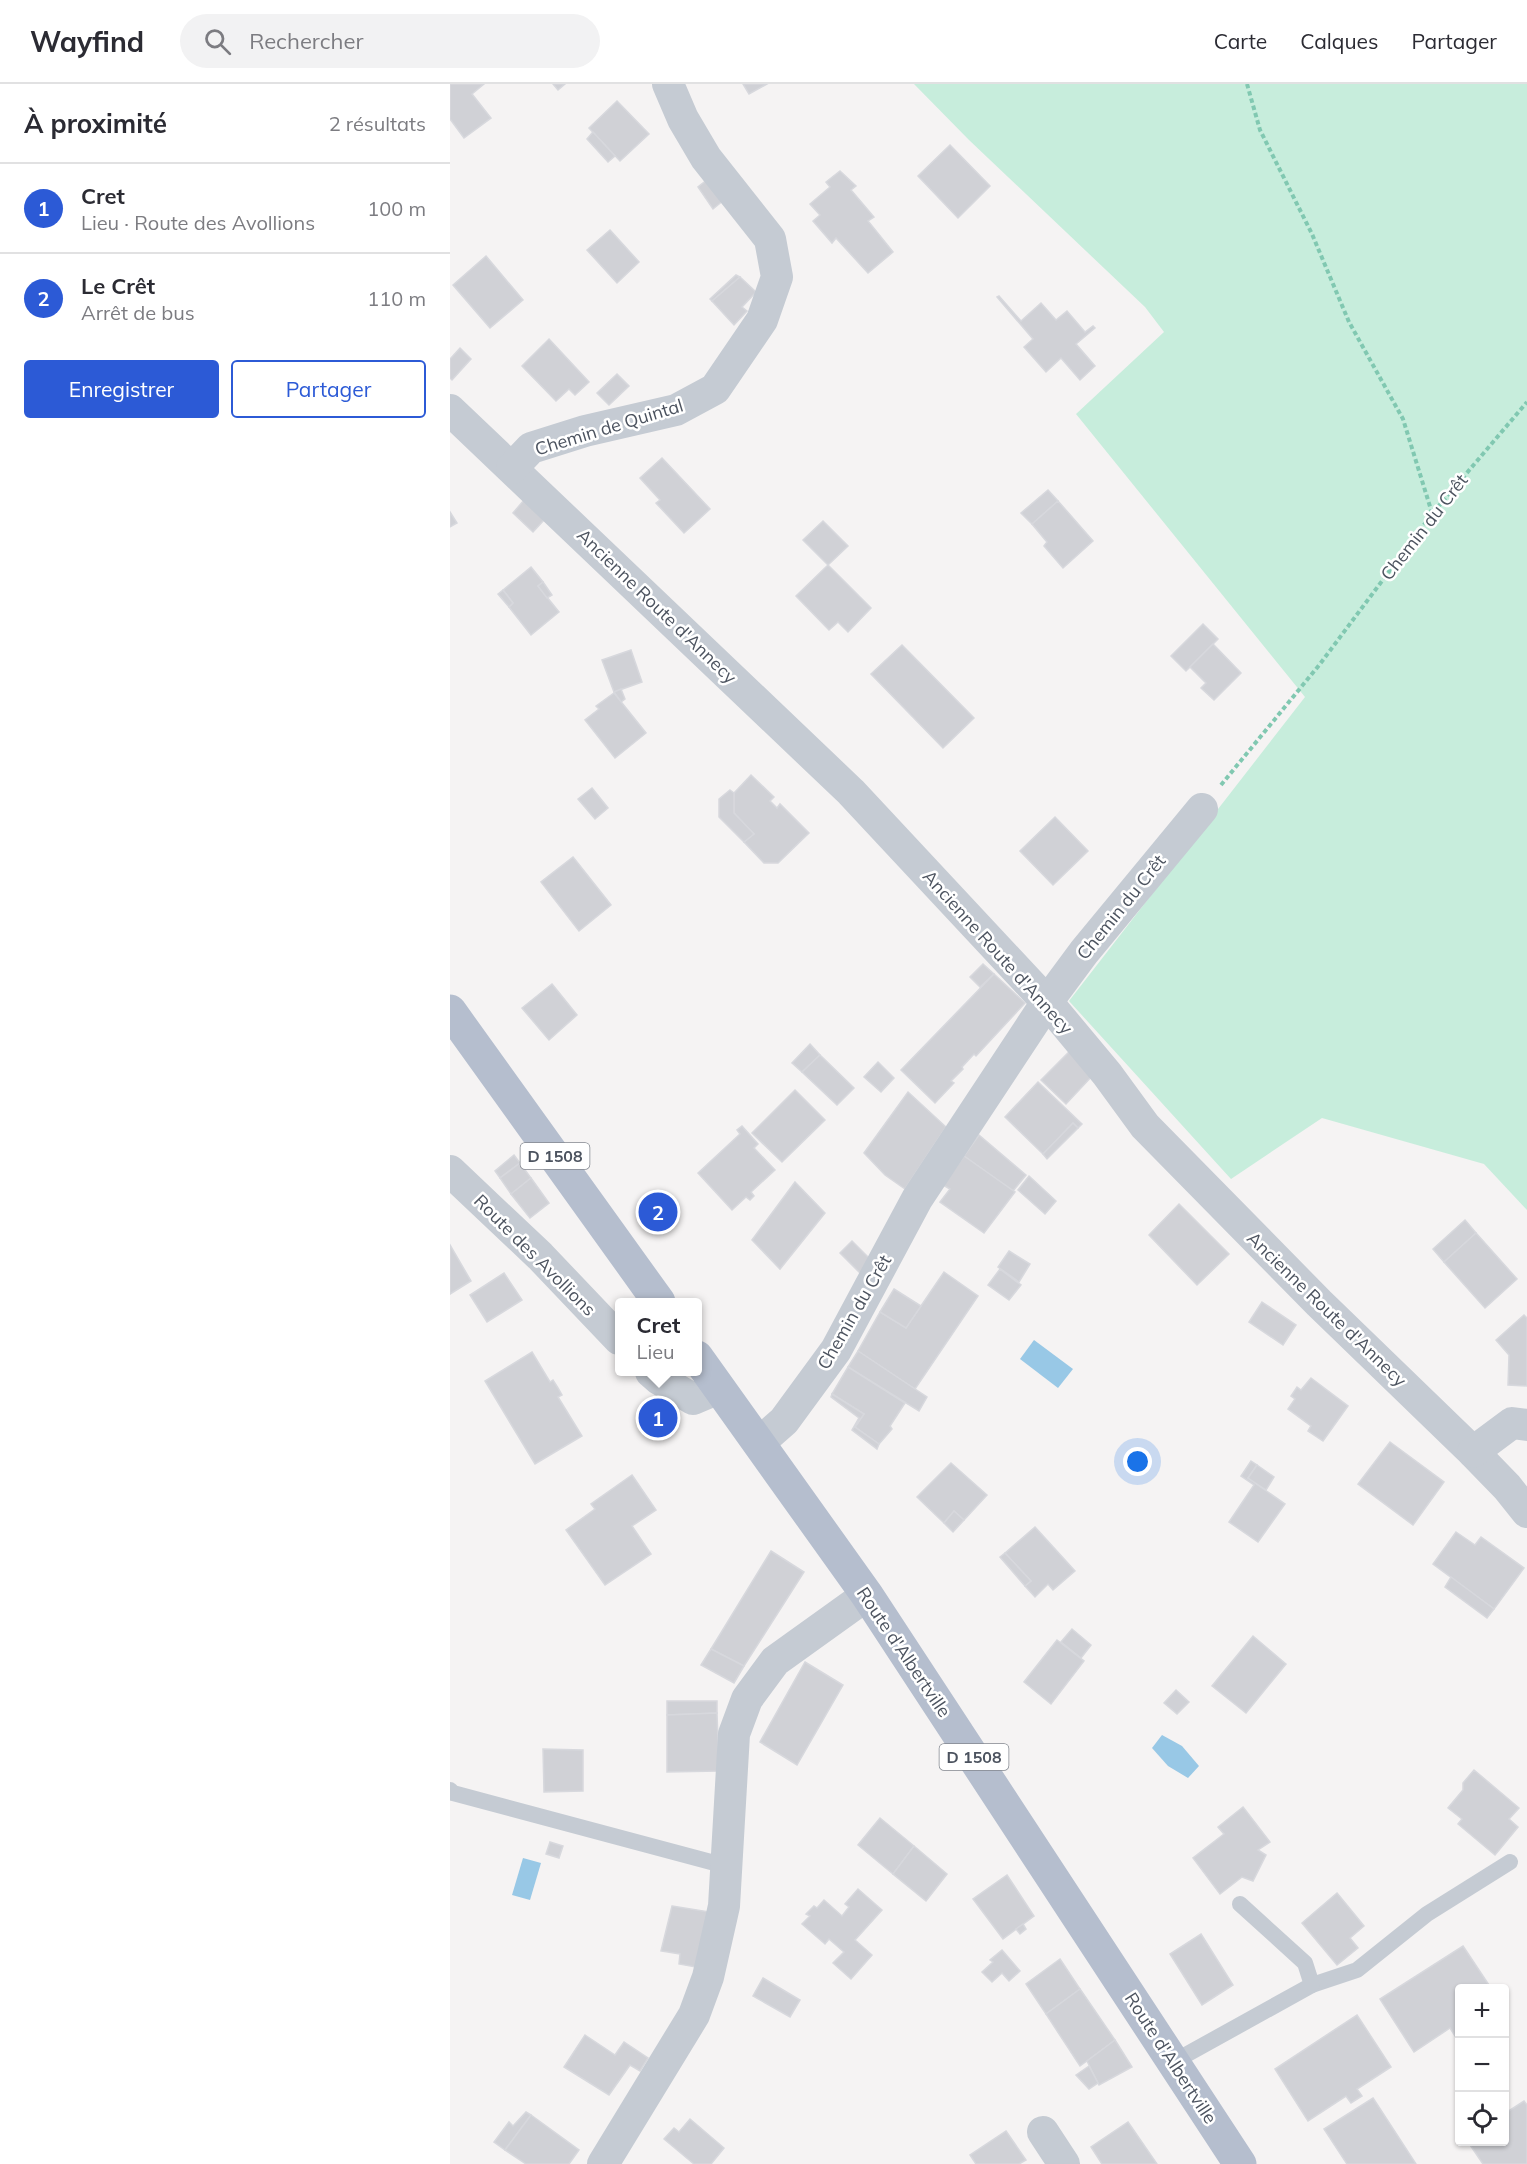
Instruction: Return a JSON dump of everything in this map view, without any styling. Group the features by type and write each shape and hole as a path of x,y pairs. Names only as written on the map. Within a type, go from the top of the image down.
{"main road":[{"name":"D 1508","path":"450,1011 656,1298"},
{"name":"Route d'Albertville","path":"702,1364 867,1594 1240,2164"}],"street":[{"name":"Chemin de Quintal","path":"512,468 531,448 585,431 676,410 715,389 762,320 777,277 770,239 706,159 683,119 668,84"},
{"name":"Ancienne Route d'Annecy","path":"450,410 851,792 1047,1002 1107,1074 1144,1126 1319,1303 1473,1452 1527,1512"},
{"name":"Chemin du Crêt","path":"759,1443 784,1420 836,1350 917,1199 1047,1002 1084,952 1202,808"},
{"name":"Route des Avollions","path":"450,1171 540,1256 615,1335"},
{"path":"655,1376 693,1399 719,1388"},
{"path":"1473,1452 1512,1424 1527,1425"},
{"path":"603,2164 694,2015 708,1977 724,1906 734,1734 747,1699 775,1661 867,1594"},
{"path":"1043,2132 1064,2164"}],"lane":[{"path":"450,1790 453,1793 726,1866"},
{"path":"1173,2062 1312,1984 1357,1970 1427,1914 1510,1862"},
{"path":"1240,1904 1305,1963 1312,1984"}],"path":[{"path":"1247,84 1260,130 1312,234 1349,322 1404,418 1432,514"},
{"name":"Chemin du Crêt","path":"1202,808 1320,664 1432,514 1527,402"}],"green space":[{"path":"914,84 1527,84 1527,1210 1484,1164 1322,1118 1231,1179 1069,1001 1305,697 1076,414 1164,332 1145,307 969,140"}],"water":[{"path":"1034,1340 1073,1369 1058,1388 1020,1359"},
{"path":"1162,1735 1182,1746 1199,1766 1188,1778 1168,1766 1152,1748"},
{"path":"523,1858 541,1863 530,1900 512,1895"}],"building":[{"path":"450,84 484,84 472,94 491,118 464,138 450,119"},
{"path":"553,84 565,84 558,90"},
{"path":"743,84 767,84 749,94"},
{"path":"617,101 649,134 620,161 589,128"},
{"path":"593,132 615,156 608,162 587,139"},
{"path":"950,145 990,186 958,218 918,176"},
{"path":"840,171 856,186 851,190 874,217 868,221 893,252 868,273 836,238 832,243 813,221 820,215 810,204 830,187 826,182"},
{"path":"708,179 724,200 713,209 698,187"},
{"path":"610,230 639,262 617,283 587,250"},
{"path":"486,256 523,300 490,328 453,285"},
{"path":"736,275 740,277 712,301 710,299"},
{"path":"740,277 756,292 742,307 747,311 734,325 712,301"},
{"path":"999,296 1021,321 1041,303 1056,320 1067,311 1085,332 1093,326 1095,328 1076,344 1095,366 1080,380 1061,358 1046,372 1024,347 1033,339 997,297"},
{"path":"549,339 589,382 575,395 569,389 556,401 522,366"},
{"path":"460,348 471,359 452,380 450,378 450,359"},
{"path":"617,374 629,386 609,405 597,393"},
{"path":"662,458 710,509 684,533 656,503 660,500 640,478"},
{"path":"1048,490 1058,501 1032,524 1021,513"},
{"path":"524,500 544,520 533,532 513,513"},
{"path":"1058,501 1093,541 1063,568 1044,546 1047,542 1032,524"},
{"path":"450,512 457,523 450,527"},
{"path":"823,521 848,546 828,565 803,540"},
{"path":"828,565 871,608 848,632 838,622 829,630 796,596"},
{"path":"531,567 543,582 538,586 559,612 531,635 509,607 513,603 503,590"},
{"path":"543,582 552,595 547,598 538,586"},
{"path":"503,590 513,603 509,607 498,594"},
{"path":"1203,624 1218,639 1186,671 1171,656"},
{"path":"1213,644 1241,673 1214,700 1201,688 1206,683 1190,667"},
{"path":"902,645 974,718 943,748 871,674"},
{"path":"631,650 642,682 614,692 602,660"},
{"path":"621,689 625,699 621,702 614,692"},
{"path":"614,693 646,733 615,758 585,720 599,709 596,706"},
{"path":"751,775 774,797 770,801 777,808 780,804 809,833 778,863 764,863 744,842 754,834 734,813 734,793"},
{"path":"592,788 608,808 595,819 578,799"},
{"path":"730,790 734,793 734,813 754,834 744,842 719,817 719,799"},
{"path":"1055,817 1088,851 1053,885 1020,851"},
{"path":"573,857 611,905 579,931 541,882"},
{"path":"983,964 994,974 980,987 970,977"},
{"path":"994,974 1025,1003 976,1056 974,1054 962,1067 963,1069 951,1081 954,1083 935,1103 901,1070"},
{"path":"552,984 577,1015 549,1040 522,1008"},
{"path":"810,1044 820,1055 802,1072 792,1063"},
{"path":"1074,1047 1094,1074 1066,1104 1041,1080"},
{"path":"820,1055 854,1088 837,1105 802,1072"},
{"path":"878,1062 894,1078 881,1092 864,1077"},
{"path":"1038,1082 1082,1124 1078,1128 1073,1123 1043,1154 1005,1117"},
{"path":"795,1090 825,1120 782,1162 752,1133"},
{"path":"908,1092 946,1127 905,1189 885,1175 864,1153"},
{"path":"1073,1123 1078,1128 1047,1159 1043,1154"},
{"path":"742,1126 758,1144 754,1148 775,1170 751,1192 754,1196 750,1200 746,1197 732,1210 698,1173 740,1134 737,1130"},
{"path":"979,1135 1026,1175 1013,1191 964,1156"},
{"path":"514,1155 520,1163 500,1178 495,1171"},
{"path":"964,1156 1015,1192 984,1233 940,1202 950,1189 943,1185"},
{"path":"520,1163 531,1178 511,1194 500,1178"},
{"path":"1029,1176 1056,1201 1045,1214 1018,1190"},
{"path":"531,1178 549,1203 530,1218 511,1194"},
{"path":"795,1182 825,1213 780,1269 752,1240"},
{"path":"1179,1204 1229,1254 1197,1285 1149,1235"},
{"path":"1465,1220 1476,1233 1444,1262 1433,1249"},
{"path":"1476,1233 1517,1279 1485,1308 1444,1262"},
{"path":"852,1241 871,1260 860,1273 840,1253"},
{"path":"450,1245 471,1281 450,1294"},
{"path":"1009,1251 1030,1264 1019,1282 998,1267"},
{"path":"1000,1269 1021,1285 1009,1300 988,1285"},
{"path":"944,1272 978,1296 915,1389 858,1351 880,1312 906,1328"},
{"path":"504,1273 522,1300 487,1322 470,1295"},
{"path":"894,1289 921,1306 906,1328 880,1312"},
{"path":"1262,1302 1296,1325 1283,1345 1249,1322"},
{"path":"1524,1315 1527,1318 1527,1386 1508,1385 1509,1355 1496,1340"},
{"path":"858,1351 927,1397 919,1411 848,1367"},
{"path":"532,1352 550,1382 553,1380 558,1388 562,1395 558,1397 582,1436 535,1464 485,1381"},
{"path":"848,1367 905,1403 890,1426 892,1429 879,1444 855,1427 864,1414 832,1394"},
{"path":"1311,1378 1348,1406 1323,1441 1308,1431 1311,1426 1288,1409 1295,1399 1291,1396 1297,1387 1301,1390"},
{"path":"832,1394 864,1414 855,1427 879,1444 877,1449 852,1430 859,1418 831,1397"},
{"path":"655,1404 671,1421 662,1431 645,1414"},
{"path":"1390,1442 1444,1482 1413,1525 1358,1484"},
{"path":"1251,1461 1257,1465 1248,1478 1285,1504 1258,1542 1229,1522 1254,1485 1241,1476"},
{"path":"951,1463 987,1495 964,1520 954,1511 944,1523 917,1497"},
{"path":"1257,1465 1274,1477 1266,1490 1248,1478"},
{"path":"632,1475 656,1510 632,1526 651,1554 605,1585 566,1530 595,1509 591,1504"},
{"path":"954,1511 964,1520 953,1532 944,1523"},
{"path":"1035,1527 1075,1571 1053,1590 1048,1584 1035,1597 1025,1586 1031,1581 1005,1553"},
{"path":"1456,1532 1475,1545 1481,1537 1524,1568 1494,1609 1433,1564"},
{"path":"771,1551 804,1572 744,1666 711,1649"},
{"path":"1005,1553 1031,1581 1025,1586 1000,1557"},
{"path":"1451,1577 1494,1609 1487,1618 1445,1587"},
{"path":"1072,1629 1091,1645 1081,1658 1061,1642"},
{"path":"1253,1636 1286,1664 1246,1713 1212,1686"},
{"path":"1057,1640 1084,1661 1051,1704 1024,1682"},
{"path":"711,1649 744,1666 734,1683 701,1665"},
{"path":"805,1662 843,1685 797,1765 760,1742"},
{"path":"1176,1690 1189,1702 1177,1714 1164,1703"},
{"path":"667,1701 717,1701 717,1713 667,1715"},
{"path":"717,1713 719,1771 667,1772 667,1715"},
{"path":"543,1749 583,1750 583,1791 544,1792"},
{"path":"1474,1770 1519,1808 1509,1819 1518,1827 1495,1855 1458,1824 1462,1819 1448,1808 1463,1790 1463,1783"},
{"path":"1243,1807 1270,1842 1258,1850 1266,1855 1253,1881 1242,1877 1220,1894 1193,1858 1224,1834 1218,1827"},
{"path":"880,1818 914,1846 893,1874 858,1845"},
{"path":"550,1842 563,1846 559,1858 546,1854"},
{"path":"914,1846 947,1874 926,1901 893,1874"},
{"path":"1007,1875 1034,1916 1003,1939 973,1899"},
{"path":"858,1889 882,1910 855,1940 872,1955 851,1979 833,1963 844,1952 829,1939 825,1944 802,1924 810,1916 806,1914 814,1906 817,1908 824,1900 842,1916 849,1907 845,1904"},
{"path":"1337,1893 1364,1926 1350,1938 1358,1948 1337,1965 1302,1923"},
{"path":"672,1906 716,1913 701,1968 679,1964 680,1954 661,1951"},
{"path":"1023,1924 1026,1929 1020,1934 1016,1929"},
{"path":"1201,1934 1233,1985 1202,2005 1170,1954"},
{"path":"1463,1946 1488,1984 1455,1984 1455,2036 1450,2028 1414,2052 1380,1999"},
{"path":"1002,1950 1020,1971 1009,1981 1002,1973 992,1982 982,1972 993,1962 990,1960"},
{"path":"1060,1959 1080,1989 1046,2014 1026,1984"},
{"path":"763,1978 800,2000 790,2017 753,1996"},
{"path":"1080,1989 1115,2040 1080,2066 1046,2014"},
{"path":"1357,2015 1391,2067 1357,2089 1362,2096 1351,2103 1346,2096 1308,2121 1275,2069"},
{"path":"585,2035 615,2055 624,2042 648,2058 640,2071 630,2065 609,2095 564,2067"},
{"path":"1115,2040 1132,2067 1099,2085 1087,2061"},
{"path":"1089,2066 1098,2083 1089,2089 1076,2075"},
{"path":"1373,2098 1416,2164 1347,2164 1324,2129"},
{"path":"1524,2101 1527,2105 1527,2164 1483,2164 1471,2146 1509,2146 1509,2111"},
{"path":"526,2112 531,2115 505,2150 494,2142 509,2122 513,2126"},
{"path":"531,2115 579,2150 569,2164 526,2164 505,2150"},
{"path":"690,2119 724,2148 711,2164 694,2164 664,2139 674,2128 679,2132"},
{"path":"1128,2122 1157,2164 1102,2164 1091,2147"},
{"path":"1006,2131 1026,2160 1019,2164 976,2164 970,2155"}],"place":[{"name":"Le Crêt","path":"658,1212"},
{"name":"Cret","path":"658,1418"}]}
